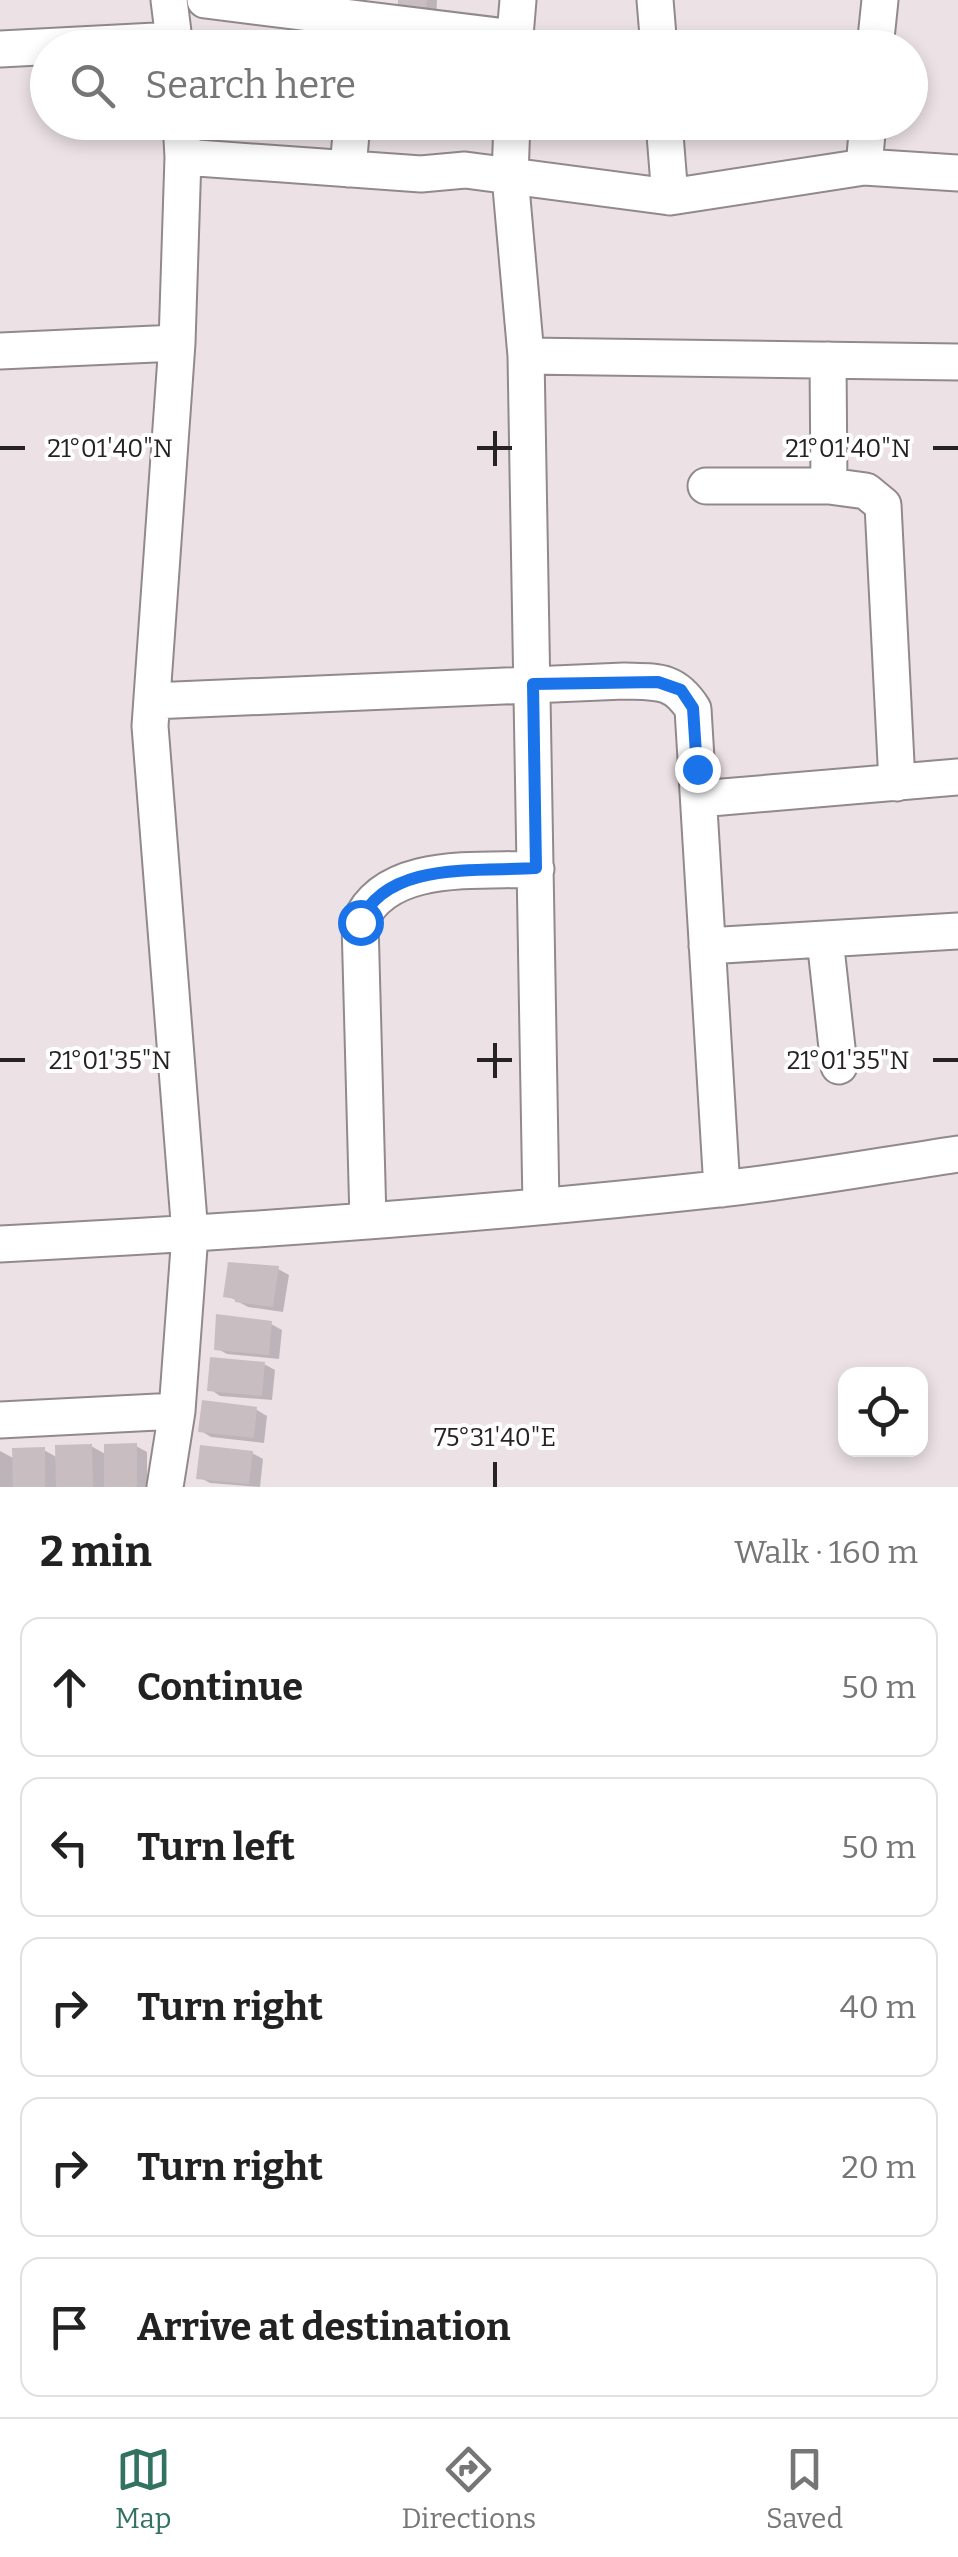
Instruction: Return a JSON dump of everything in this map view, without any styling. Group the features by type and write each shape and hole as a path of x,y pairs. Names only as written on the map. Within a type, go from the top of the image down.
{"street":[{"path":"169,0 173,30"},
{"path":"205,0 275,4 434,30"},
{"path":"515,30 518,0"},
{"path":"656,0 658,30"},
{"path":"877,30 880,0"},
{"path":"0,50 30,49"},
{"path":"165,1487 176,1410 190,1234 150,726 177,342 182,140 348,169 421,174 465,170 670,196 864,168 958,172"},
{"path":"348,169 350,140"},
{"path":"511,140 510,176 526,356 541,1206"},
{"path":"665,140 670,196"},
{"path":"864,168 866,140"},
{"path":"0,352 177,342"},
{"path":"526,356 958,362"},
{"path":"828,360 829,486"},
{"path":"706,486 829,486 866,491 884,505 897,782"},
{"path":"152,700 533,684 641,682 681,690 693,708 722,1189"},
{"path":"699,800 958,777"},
{"path":"368,1220 360,922 367,906 385,889 415,875 536,868"},
{"path":"708,946 958,931"},
{"path":"825,939 839,1066"},
{"path":"0,1244 190,1234 722,1189 958,1154"},
{"path":"0,1420 176,1410"}],"building":[{"path":"398,0 427,0 425,20 397,17"},
{"path":"228,1262 279,1266 273,1307 223,1297"},
{"path":"216,1314 272,1321 269,1355 214,1350"},
{"path":"210,1357 265,1362 262,1396 207,1391"},
{"path":"202,1400 257,1407 254,1438 198,1432"},
{"path":"137,1443 137,1487 104,1487 104,1444"},
{"path":"92,1444 93,1487 56,1487 55,1445"},
{"path":"200,1445 253,1451 249,1484 196,1479"},
{"path":"45,1447 45,1487 13,1487 12,1448"}],"route":[{"path":"360,922 367,906 385,889 415,875 536,868 533,684 658,682 681,690 693,708 697,769"}]}
